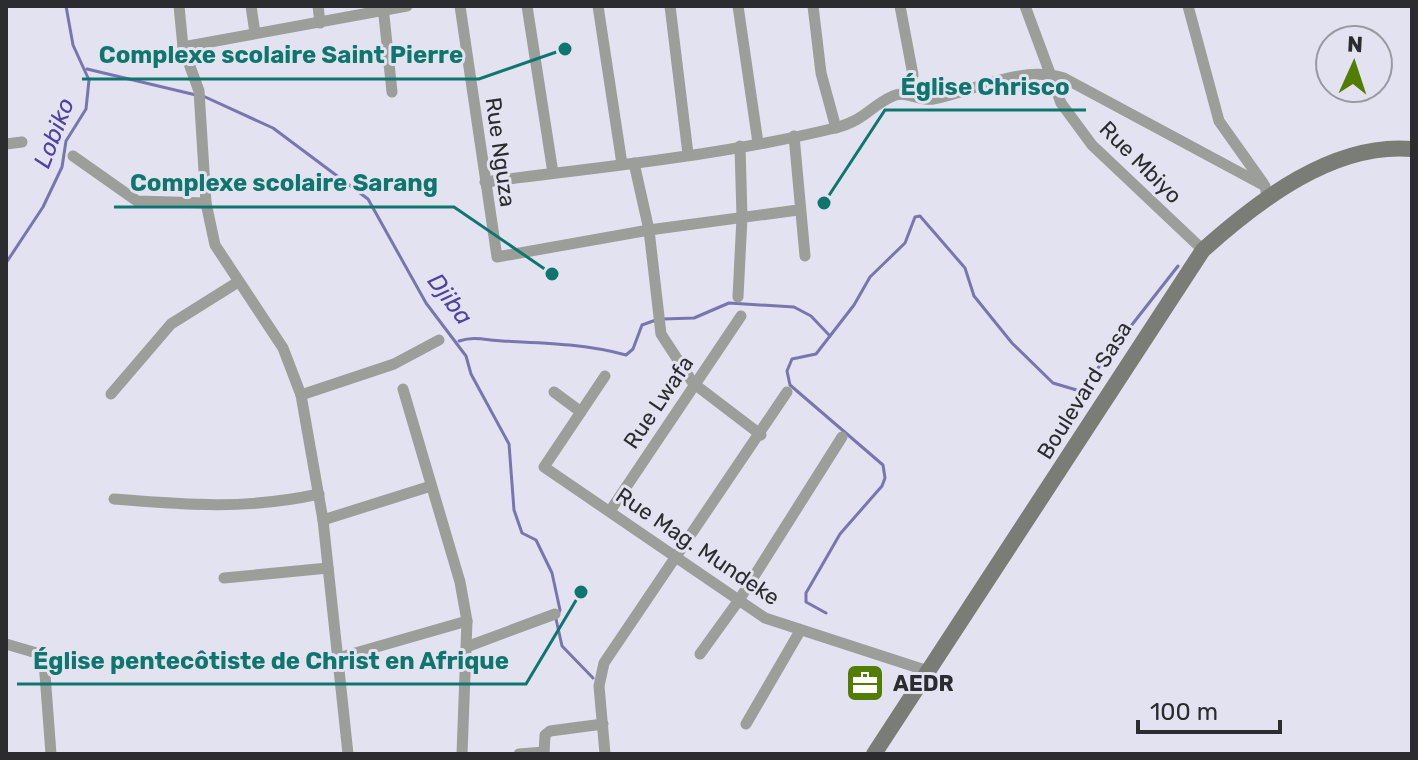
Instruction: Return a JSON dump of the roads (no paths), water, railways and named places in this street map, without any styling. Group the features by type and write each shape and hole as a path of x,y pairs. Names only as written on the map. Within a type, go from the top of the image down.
{"street":[{"path":"179,6 183,47 200,96 206,203 215,245 283,348 301,395 323,520 348,754"},
{"path":"251,6 255,33"},
{"path":"318,6 320,23"},
{"path":"183,47 407,6"},
{"name":"Rue Nguza","path":"460,6 497,257 649,230"},
{"path":"527,6 553,173"},
{"path":"598,6 628,164 649,230 661,334 693,383 761,435"},
{"path":"670,6 688,154"},
{"path":"738,6 758,143"},
{"path":"813,6 821,73 836,128"},
{"path":"900,6 913,75 902,94"},
{"name":"Rue Mbiyo","path":"1025,6 1061,103 1092,145 1203,250"},
{"path":"1188,6 1219,121 1266,191"},
{"path":"383,8 392,92"},
{"path":"485,182 628,164 758,143 861,120 892,96 902,94 931,100 1016,75 1050,74 1064,78 1266,191"},
{"path":"794,136 798,210 805,256"},
{"path":"6,144 22,142"},
{"path":"738,297 742,217 740,146"},
{"name":"Boulevard Sasa","path":"874,754 1203,250 1266,191 1363,153 1412,149"},
{"path":"73,156 137,201 206,203"},
{"path":"649,230 798,210"},
{"path":"111,394 171,324 238,282"},
{"name":"Rue Lwafa","path":"610,511 693,383 741,316"},
{"path":"301,395 394,364 439,340"},
{"path":"554,392 581,412 605,376"},
{"path":"403,389 460,582 467,621 469,646 462,754"},
{"path":"605,754 599,686 604,663 673,556 761,435 787,392"},
{"name":"Rue Mag. Mundeke","path":"581,412 544,467 765,618 928,671"},
{"path":"700,654 739,600 842,437"},
{"path":"323,520 431,486"},
{"path":"114,499 226,507 276,504 319,494"},
{"path":"224,578 328,568"},
{"path":"469,646 555,614"},
{"path":"338,658 467,621"},
{"path":"746,724 800,631"},
{"path":"6,644 40,654 44,661 51,754"},
{"path":"519,754 544,753 545,735 550,731 603,724"}],"waterway":[{"name":"Lobiko","path":"6,263 43,207 62,167 66,141 86,109 89,80 73,45 66,6"},
{"name":"Djiba","path":"87,69 196,95"},
{"path":"203,96 273,128 368,199 426,303 466,356 471,374 509,444 514,510 522,533 536,540 552,573 560,610 556,619 562,646 593,678"},
{"path":"826,613 806,602 806,593 840,534 882,486 885,478 883,465 790,385 787,371 792,359 816,354 854,305 870,277 905,243 915,217 920,216 965,268 974,296 1012,343 1053,383 1080,391 1178,266"},
{"name":"Djiba","path":"663,319 694,318 729,303 794,307 811,316 830,336"},
{"name":"Djiba","path":"459,341 475,339 565,345 626,355 633,349 642,325 656,320"}],"place":[{"name":"Complexe scolaire Saint Pierre","path":"565,49"},
{"name":"Église Chrisco","path":"824,203"},
{"name":"Complexe scolaire Sarang","path":"552,274"},
{"name":"Église pentecôtiste de Christ en Afrique","path":"581,592"},
{"name":"AEDR","path":"865,683"}]}
